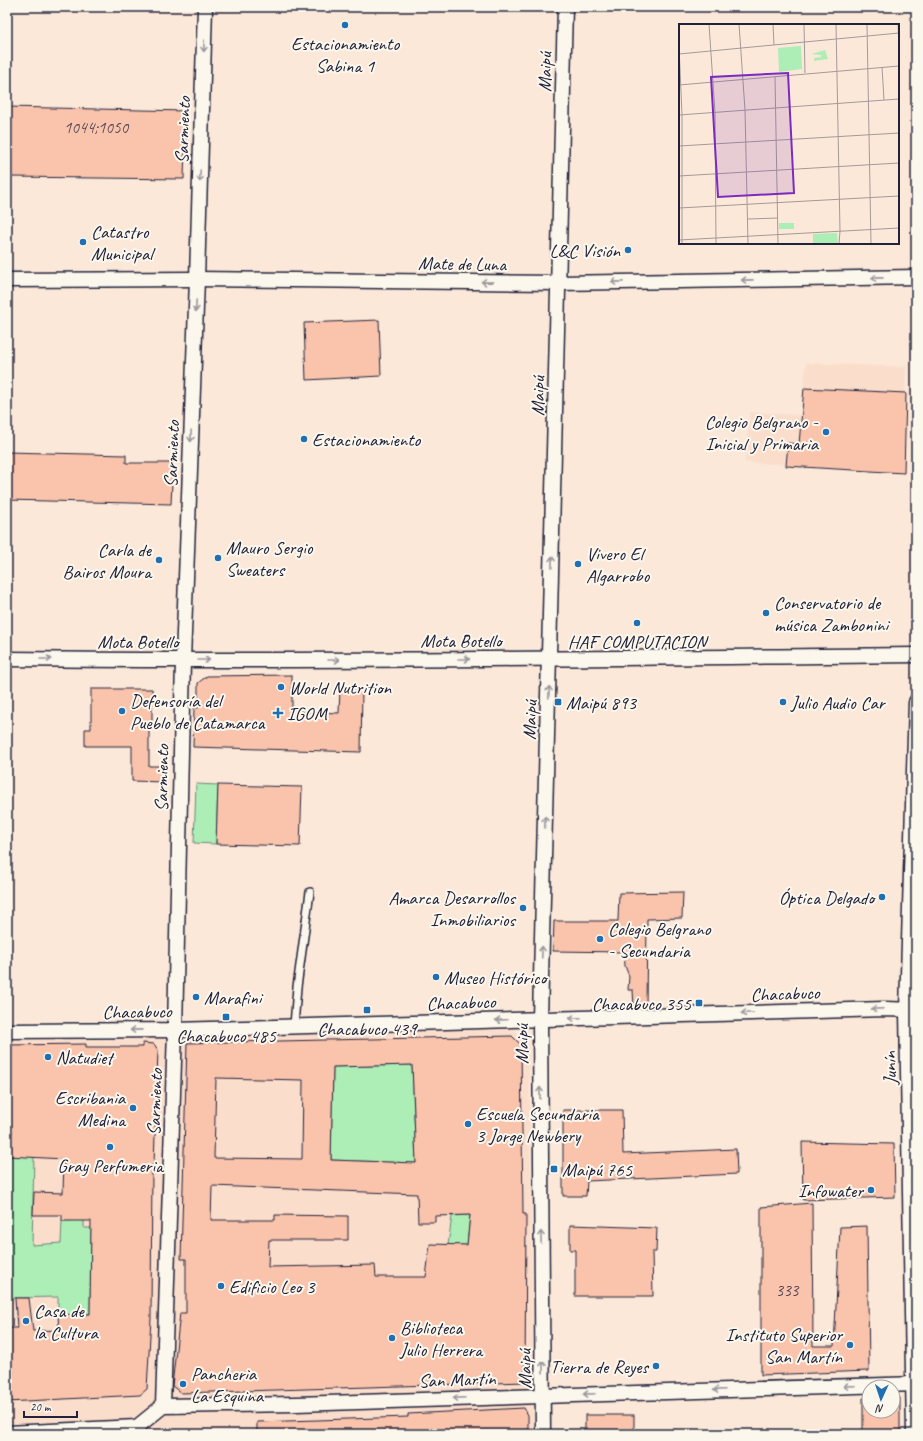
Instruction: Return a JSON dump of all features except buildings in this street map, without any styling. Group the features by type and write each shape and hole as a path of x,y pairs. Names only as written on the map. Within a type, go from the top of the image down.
{"street":[{"name":"Sarmiento","path":"163,1406 175,1030 183,660 205,7"},
{"name":"Maipú","path":"543,1434 540,1019 565,7"},
{"name":"Mate de Luna","path":"7,280 197,279 559,283 916,277"},
{"name":"Mota Botello","path":"7,659 550,659 916,655"},
{"name":"Junín","path":"914,1434 912,1010 916,702"},
{"name":"Chacabuco","path":"7,1032 175,1030 884,1009 912,1010"},
{"name":"San Martín","path":"163,1406 304,1404 914,1384"},
{"path":"7,1433 137,1431 163,1406"}],"lane":[{"path":"294,1026 310,892"}],"shaded area":[{"name":"Colegio Belgrano - Inicial y Primaria","path":"806,363 906,367 904,473 745,462 750,412 801,415"},
{"path":"513,1029 529,1043 534,1434 7,1434 7,1041 151,1039"}],"green space":[{"path":"196,784 218,785 216,844 194,843"},
{"path":"412,1065 416,1163 331,1160 333,1067"},
{"path":"9,1156 34,1156 32,1245 61,1243 62,1221 84,1220 84,1228 91,1228 90,1314 58,1315 58,1297 7,1298"},
{"path":"470,1215 467,1245 448,1245 452,1216"}],"place":[{"name":"Estacionamiento Sabina 1","path":"345,25"},
{"name":"Catastro Municipal","path":"83,242"},
{"name":"L&C Visión","path":"628,250"},
{"name":"Colegio Belgrano - Inicial y Primaria","path":"826,432"},
{"name":"Estacionamiento","path":"304,439"},
{"name":"Mauro Sergio Sweaters","path":"218,558"},
{"name":"Carla de Bairos Moura","path":"159,560"},
{"name":"Vivero El Algarrobo","path":"578,564"},
{"name":"Conservatorio de música Zambonini","path":"766,613"},
{"name":"HAF COMPUTACION","path":"637,623"},
{"name":"World Nutrition","path":"281,687"},
{"name":"Maipú 893","path":"558,702"},
{"name":"Julio Audio Car","path":"783,702"},
{"name":"Defensoría del Pueblo de Catamarca","path":"122,711"},
{"name":"IGOM","path":"278,713"},
{"name":"Óptica Delgado","path":"882,897"},
{"name":"Amarca Desarrollos Inmobiliarios","path":"523,908"},
{"name":"Colegio Belgrano - Secundaria","path":"600,939"},
{"name":"Museo Histórico","path":"436,977"},
{"name":"Marafini","path":"196,997"},
{"name":"Chacabuco 355","path":"699,1003"},
{"name":"Chacabuco 439","path":"367,1010"},
{"name":"Chacabuco 485","path":"226,1017"},
{"name":"Natudiet","path":"48,1057"},
{"name":"Escribania Medina","path":"133,1108"},
{"name":"Escuela Secundaria 3 Jorge Newbery","path":"468,1124"},
{"name":"Gray Perfumeria","path":"110,1147"},
{"name":"Maipú 765","path":"554,1169"},
{"name":"Infowater","path":"871,1190"},
{"name":"Edificio Leo 3","path":"221,1286"},
{"name":"Casa de la Cultura","path":"26,1321"},
{"name":"Biblioteca Julio Herrera","path":"392,1338"},
{"name":"Instituto Superior San Martín","path":"850,1345"},
{"name":"Tierra de Reyes","path":"656,1366"},
{"name":"Pancheria La Esquina","path":"183,1384"}]}
